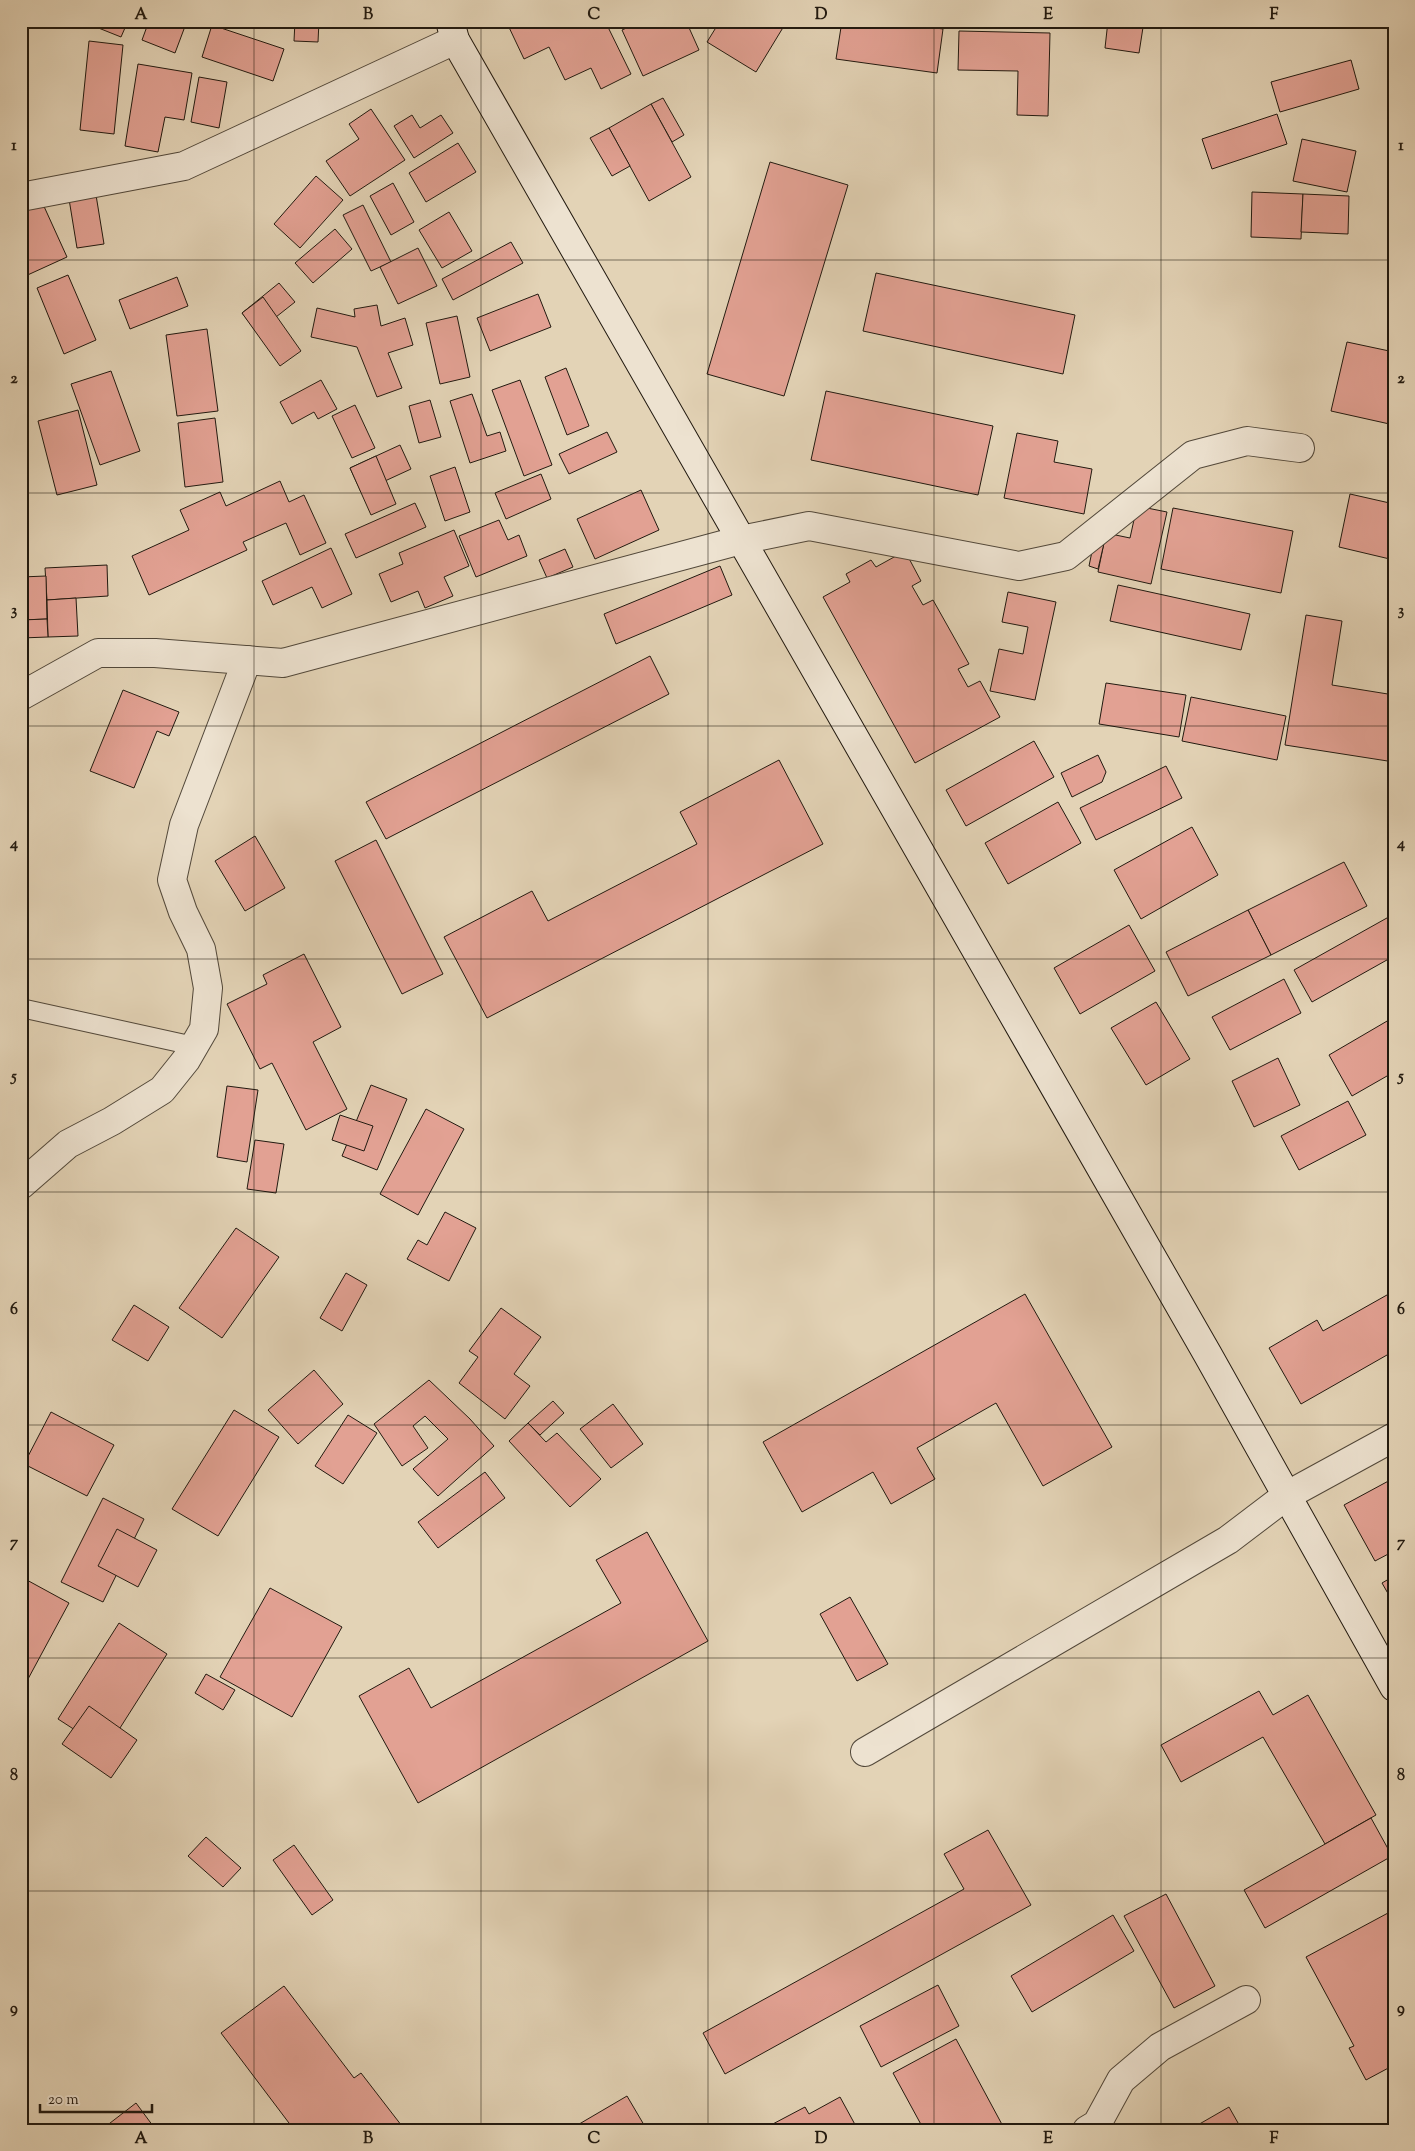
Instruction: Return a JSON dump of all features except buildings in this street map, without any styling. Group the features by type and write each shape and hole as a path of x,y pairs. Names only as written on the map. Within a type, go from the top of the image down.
{"street":[{"path":"25,194 184,166 452,31 741,540 1208,1354 1394,1687"},
{"path":"21,696 98,653 155,653 283,663 741,540 809,526 1019,566 1066,556 1193,455 1247,441 1300,448"},
{"path":"21,1185 68,1144 112,1121 162,1090 186,1060 204,1029 208,988 201,949 183,912 172,880 184,825 247,660"},
{"path":"865,1752 1228,1540 1286,1496 1394,1436"},
{"path":"1087,2130 1097,2124 1121,2080 1160,2047 1246,2000"}],"lane":[{"path":"21,1008 194,1046"}]}
